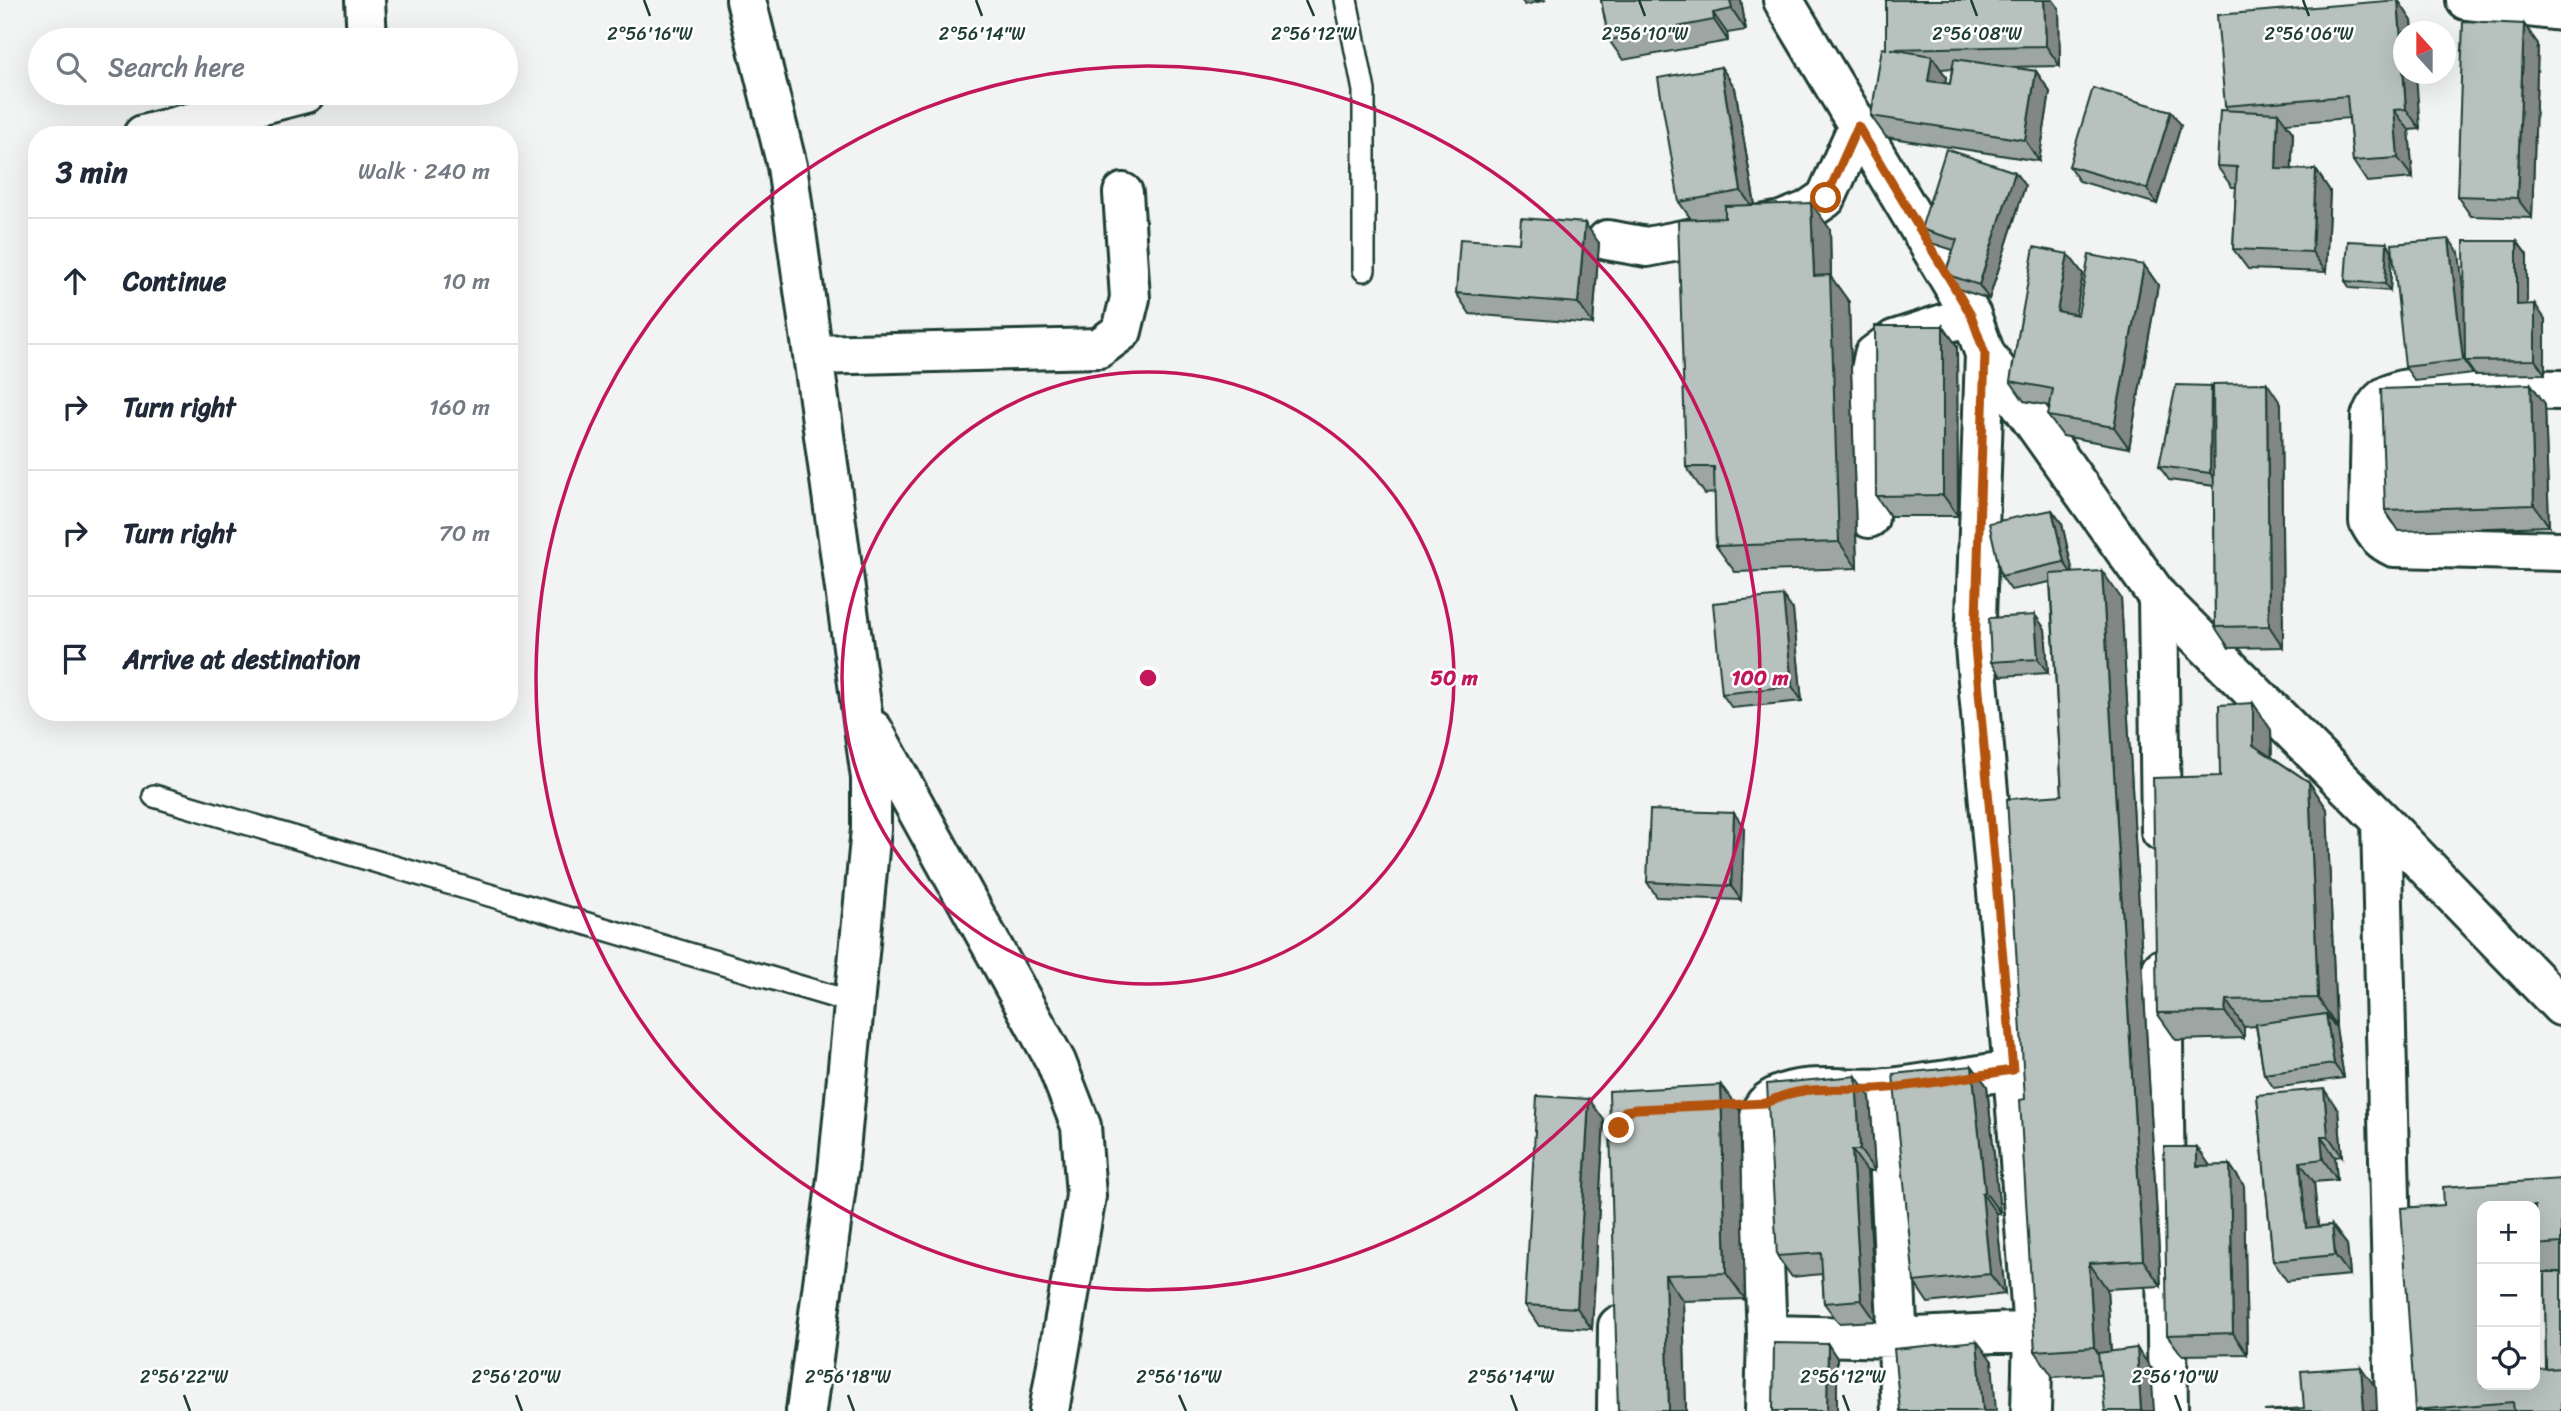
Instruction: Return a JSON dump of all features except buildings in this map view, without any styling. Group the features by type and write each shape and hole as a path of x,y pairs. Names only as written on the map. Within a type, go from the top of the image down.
{"street":[{"path":"365,0 366,28"},
{"path":"746,0 788,166 871,778 871,829 838,1171 806,1411"},
{"path":"1783,0 1971,315 1985,354 2158,597 2381,820 2561,1006"},
{"path":"2466,0 2561,11"},
{"path":"178,126 259,105"},
{"path":"1607,240 1647,247 1781,221 1807,211 1826,198 1858,126"},
{"path":"813,355 1099,348 1122,331 1129,298 1124,193"},
{"path":"1869,518 1866,396 1874,355 1894,340 1971,315"},
{"path":"1985,354 1975,647 2013,1070 2033,1331 2031,1411"},
{"path":"2561,390 2404,389 2381,399 2371,417 2369,522 2375,535 2395,547 2561,551"},
{"path":"2158,597 2161,860"},
{"path":"863,713 1056,1062 1081,1126 1086,1196 1049,1411"},
{"path":"2381,820 2395,1411"},
{"path":"2162,929 2168,1411"},
{"path":"1727,1104 1766,1103 1781,1095 1803,1089 1886,1088 2013,1070"},
{"path":"1886,1088 1902,1411"},
{"path":"1765,1411 1767,1335 1759,1118 1766,1103"},
{"path":"1617,1411 1618,1290"},
{"path":"1767,1335 1898,1338 2033,1331"}],"lane":[{"path":"1346,0 1364,91 1364,270"},
{"path":"154,796 855,1003"}],"route":[{"path":"1619,1128 1625,1111 1636,1109 1766,1103 1781,1095 1803,1089 1886,1088 2013,1070 1975,647 1985,354 1971,315 1858,126 1826,198"}]}
